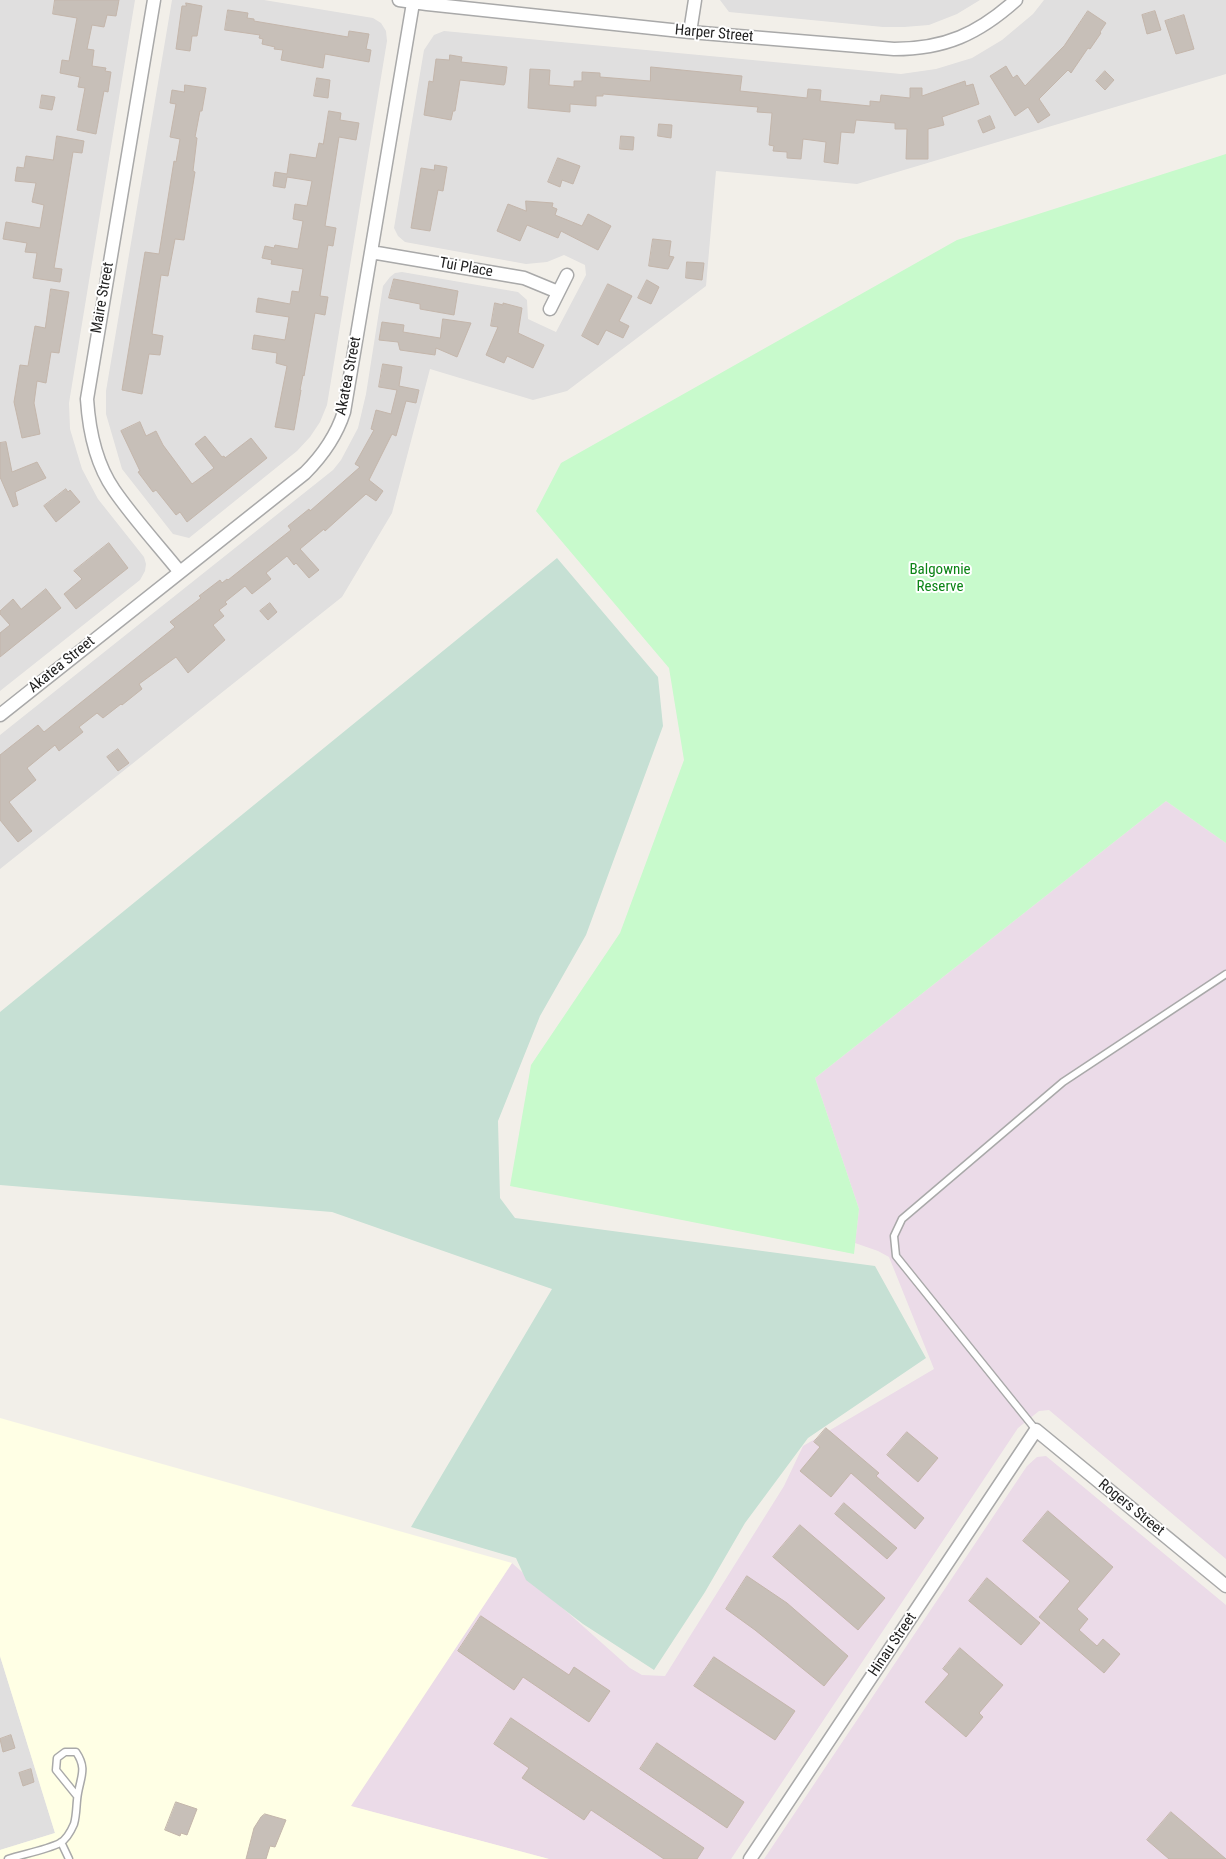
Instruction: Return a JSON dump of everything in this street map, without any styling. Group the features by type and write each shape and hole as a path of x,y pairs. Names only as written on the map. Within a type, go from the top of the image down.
{"street":[{"name":"Maire Street","path":"154,0 87,399 89,423 94,445 113,490 180,571"},
{"name":"Harper Street","path":"399,0 690,32 864,47 917,49 956,40 978,30 1016,0"},
{"path":"690,32 696,0"},
{"name":"Akatea Street","path":"0,715 304,473 320,458 339,428 344,412 414,2"},
{"name":"Tui Place","path":"371,252 524,278 558,292"},
{"path":"550,309 567,275"},
{"name":"Rogers Street","path":"1036,1430 1226,1586"},
{"name":"Hinau Street","path":"750,1859 1036,1430"}],"lane":[{"path":"1036,1430 896,1256 894,1236 902,1219 1063,1082 1226,974"},
{"path":"8,1859 62,1842 69,1835 74,1824 82,1773 82,1761 76,1752 65,1752 57,1758 56,1770 77,1796"},
{"path":"62,1842 69,1859"}],"shaded area":[{"path":"0,0 135,0 69,403 70,429 82,469 98,499 144,557 146,564 145,571 140,580 0,691"},
{"path":"172,0 264,0 373,18 381,23 386,31 387,41 327,405 320,422 297,451 189,538 173,534 122,469 106,414 106,391"},
{"path":"720,0 980,0 957,14 929,25 883,27 729,12"},
{"path":"1044,0 1226,0 1226,74 857,184 716,171 706,286 567,391 533,400 430,369 392,513 342,597 0,869 0,735 333,470 341,460 358,428 366,394 383,286 390,277 395,273 402,272 518,292 527,300 528,319 556,332 586,275 585,265 564,255 547,262 526,264 405,242 398,236 394,228 424,50 434,35 444,31 901,74 936,69 972,58 1002,40 1033,14"},
{"path":"557,558 658,677 663,726 586,935 540,1016 498,1121 500,1198 515,1218 875,1266 926,1358 808,1438 745,1523 705,1592 654,1670 583,1624 526,1580 516,1558 411,1527 552,1289 332,1212 0,1185 0,1012"},
{"path":"1166,801 1226,843 1226,1559 1049,1410 1039,1411 1018,1428 731,1859 549,1859 350,1806 512,1563 630,1668 642,1675 665,1676 784,1486 803,1446 934,1369 889,1257 855,1243 859,1209 815,1078"},
{"path":"0,1418 512,1563 351,1806 549,1859 0,1859 0,1850 55,1833 0,1656"},
{"path":"1046,1456 1226,1605 1226,1859 764,1859 1027,1466 1037,1457"},
{"path":"0,1656 55,1833 0,1850"}],"green space":[{"name":"Balgownie Reserve","path":"1226,154 1226,843 1166,801 815,1078 859,1209 854,1254 510,1186 531,1065 620,933 684,760 669,668 536,511 561,463 957,240"}],"building":[{"path":"55,0 119,0 116,16 107,15 104,27 92,25 87,49 94,50 92,66 106,68 105,71 111,72 108,92 104,91 96,134 77,130 85,88 78,87 80,77 60,73 62,60 69,61 77,18 53,14"},
{"path":"186,3 202,6 197,36 192,36 190,51 176,49 182,6 186,6"},
{"path":"228,10 248,13 247,18 254,19 254,21 348,37 349,31 369,34 366,49 371,50 369,62 325,54 323,68 281,60 283,50 274,49 275,47 262,44 263,39 259,38 260,35 225,30"},
{"path":"1088,11 1106,23 1090,49 1088,48 1071,73 1068,70 1039,99 1050,115 1038,123 1028,107 1015,116 990,76 1006,66 1013,78 1017,75 1025,86 1064,46"},
{"path":"1155,11 1161,30 1147,34 1142,15"},
{"path":"1184,15 1194,49 1176,54 1165,21"},
{"path":"450,55 462,57 461,62 507,67 505,83 504,85 460,80 455,111 453,111 451,120 424,115 429,81 433,82 436,59 449,60"},
{"path":"651,67 742,76 740,91 807,98 808,89 821,90 820,101 870,106 870,101 880,102 881,95 910,98 910,88 922,88 922,96 965,81 966,86 973,84 979,104 942,117 944,125 928,129 928,159 906,159 907,129 895,129 895,123 856,120 854,133 841,132 838,164 824,162 826,142 803,139 801,159 787,158 787,152 773,151 774,146 769,145 772,113 757,112 758,107 603,94 603,96 596,96 596,106 570,104 570,112 528,108 530,69 550,70 549,85 574,87 574,81 582,81 582,72 600,73 600,77 650,81"},
{"path":"1105,71 1114,80 1105,90 1096,81"},
{"path":"317,78 330,80 328,98 314,96"},
{"path":"185,85 206,88 195,137 197,138 193,171 195,172 184,240 175,239 168,276 161,275 152,334 163,336 160,355 149,354 142,394 122,390 145,252 159,254 174,161 176,162 180,139 170,137 176,104 170,103 172,90 184,92"},
{"path":"42,95 55,97 52,110 40,108"},
{"path":"329,111 341,113 340,120 359,123 356,140 339,137 325,226 336,228 333,246 328,245 320,296 328,297 325,315 315,313 294,430 275,427 287,366 276,363 277,353 252,349 254,335 285,340 289,317 256,312 258,298 290,304 292,291 299,292 303,269 271,264 272,260 262,258 265,246 274,248 275,245 298,249 303,221 293,219 295,204 307,206 312,181 287,177 285,188 273,186 275,172 287,174 290,154 316,158 319,143 323,144"},
{"path":"990,116 995,128 983,133 978,121"},
{"path":"659,124 672,125 671,138 658,136"},
{"path":"57,136 84,141 82,153 73,152 54,268 62,269 60,282 33,278 37,253 25,252 27,243 3,239 6,222 40,228 44,205 32,202 36,183 15,181 17,167 24,168 26,156 53,160"},
{"path":"621,136 634,137 633,150 620,149"},
{"path":"558,158 580,166 573,184 562,180 560,187 548,182"},
{"path":"435,165 447,167 443,191 438,190 430,231 411,228 421,168 434,170"},
{"path":"526,201 553,203 552,207 557,209 555,215 582,226 588,214 611,226 598,250 561,231 558,238 527,225 520,241 497,231 508,204 526,211"},
{"path":"653,239 671,241 669,256 674,257 668,269 649,266"},
{"path":"687,262 704,263 702,280 686,278"},
{"path":"394,279 458,291 454,315 420,309 420,304 389,298"},
{"path":"647,280 659,287 651,304 638,298"},
{"path":"608,284 632,296 619,321 629,326 623,338 606,330 598,345 582,336"},
{"path":"51,289 69,292 59,353 51,352 46,383 37,381 34,403 40,434 22,438 14,402 20,365 28,366 35,326 45,328"},
{"path":"495,303 522,308 518,333 544,345 533,368 507,356 504,363 486,355 498,327 491,326"},
{"path":"443,319 471,323 457,357 436,348 435,355 400,350 398,342 379,340 382,322 404,325 403,332 440,338"},
{"path":"383,364 402,367 399,386 419,390 416,403 406,401 396,436 392,434 369,480 383,491 376,501 366,494 325,531 324,529 300,549 319,570 309,578 287,556 266,573 271,579 252,594 245,586 225,602 227,604 219,610 224,616 213,625 225,640 188,673 176,657 139,684 142,689 122,705 103,718 97,713 79,727 83,732 59,751 55,745 27,768 36,780 9,802 32,831 18,842 0,820 0,755 38,725 44,732 119,672 175,627 170,622 201,598 199,596 220,580 222,583 228,580 291,530 288,526 309,509 310,511 360,467 355,464 374,430 371,429 376,410 391,414 397,390 379,387"},
{"path":"140,422 146,436 156,431 163,445 192,484 214,468 195,444 205,436 222,457 224,456 225,458 251,438 267,458 187,522 180,512 176,515 156,490 153,492 138,472 140,471 121,431"},
{"path":"6,442 12,472 37,462 46,478 15,492 18,505 13,507 0,477 0,443"},
{"path":"66,489 68,492 70,490 80,502 56,522 44,506"},
{"path":"109,543 128,568 76,609 64,594 82,579 74,571"},
{"path":"46,589 61,608 0,657 0,633 10,625 0,614 0,611 13,599 21,609"},
{"path":"270,603 277,612 268,620 260,611"},
{"path":"118,749 129,763 118,771 107,757"},
{"path":"826,1428 879,1473 876,1476 924,1518 915,1529 851,1473 831,1497 800,1471 820,1447 814,1442"},
{"path":"907,1432 938,1458 918,1482 887,1455"},
{"path":"844,1503 897,1548 887,1559 835,1514"},
{"path":"1048,1511 1113,1567 1077,1609 1088,1619 1079,1630 1097,1646 1103,1639 1120,1654 1104,1673 1039,1617 1070,1581 1023,1541"},
{"path":"800,1525 885,1598 858,1630 773,1557"},
{"path":"747,1576 787,1603 848,1656 824,1686 726,1609"},
{"path":"987,1578 1040,1623 1021,1645 969,1601"},
{"path":"481,1616 569,1675 574,1667 610,1691 589,1722 523,1677 514,1690 458,1651"},
{"path":"960,1648 1003,1685 979,1713 983,1717 966,1737 925,1702 949,1674 943,1669"},
{"path":"714,1657 795,1711 775,1740 694,1686"},
{"path":"511,1718 704,1848 697,1859 664,1859 591,1810 584,1820 522,1778 529,1768 494,1744"},
{"path":"11,1735 15,1748 3,1752 0,1739"},
{"path":"657,1743 744,1802 727,1828 640,1769"},
{"path":"31,1769 34,1782 23,1786 19,1773"},
{"path":"176,1802 197,1809 187,1835 181,1833 180,1836 165,1830"},
{"path":"1171,1812 1226,1859 1169,1859 1147,1840"},
{"path":"265,1814 286,1820 275,1847 270,1846 266,1859 246,1859 254,1828"}]}
